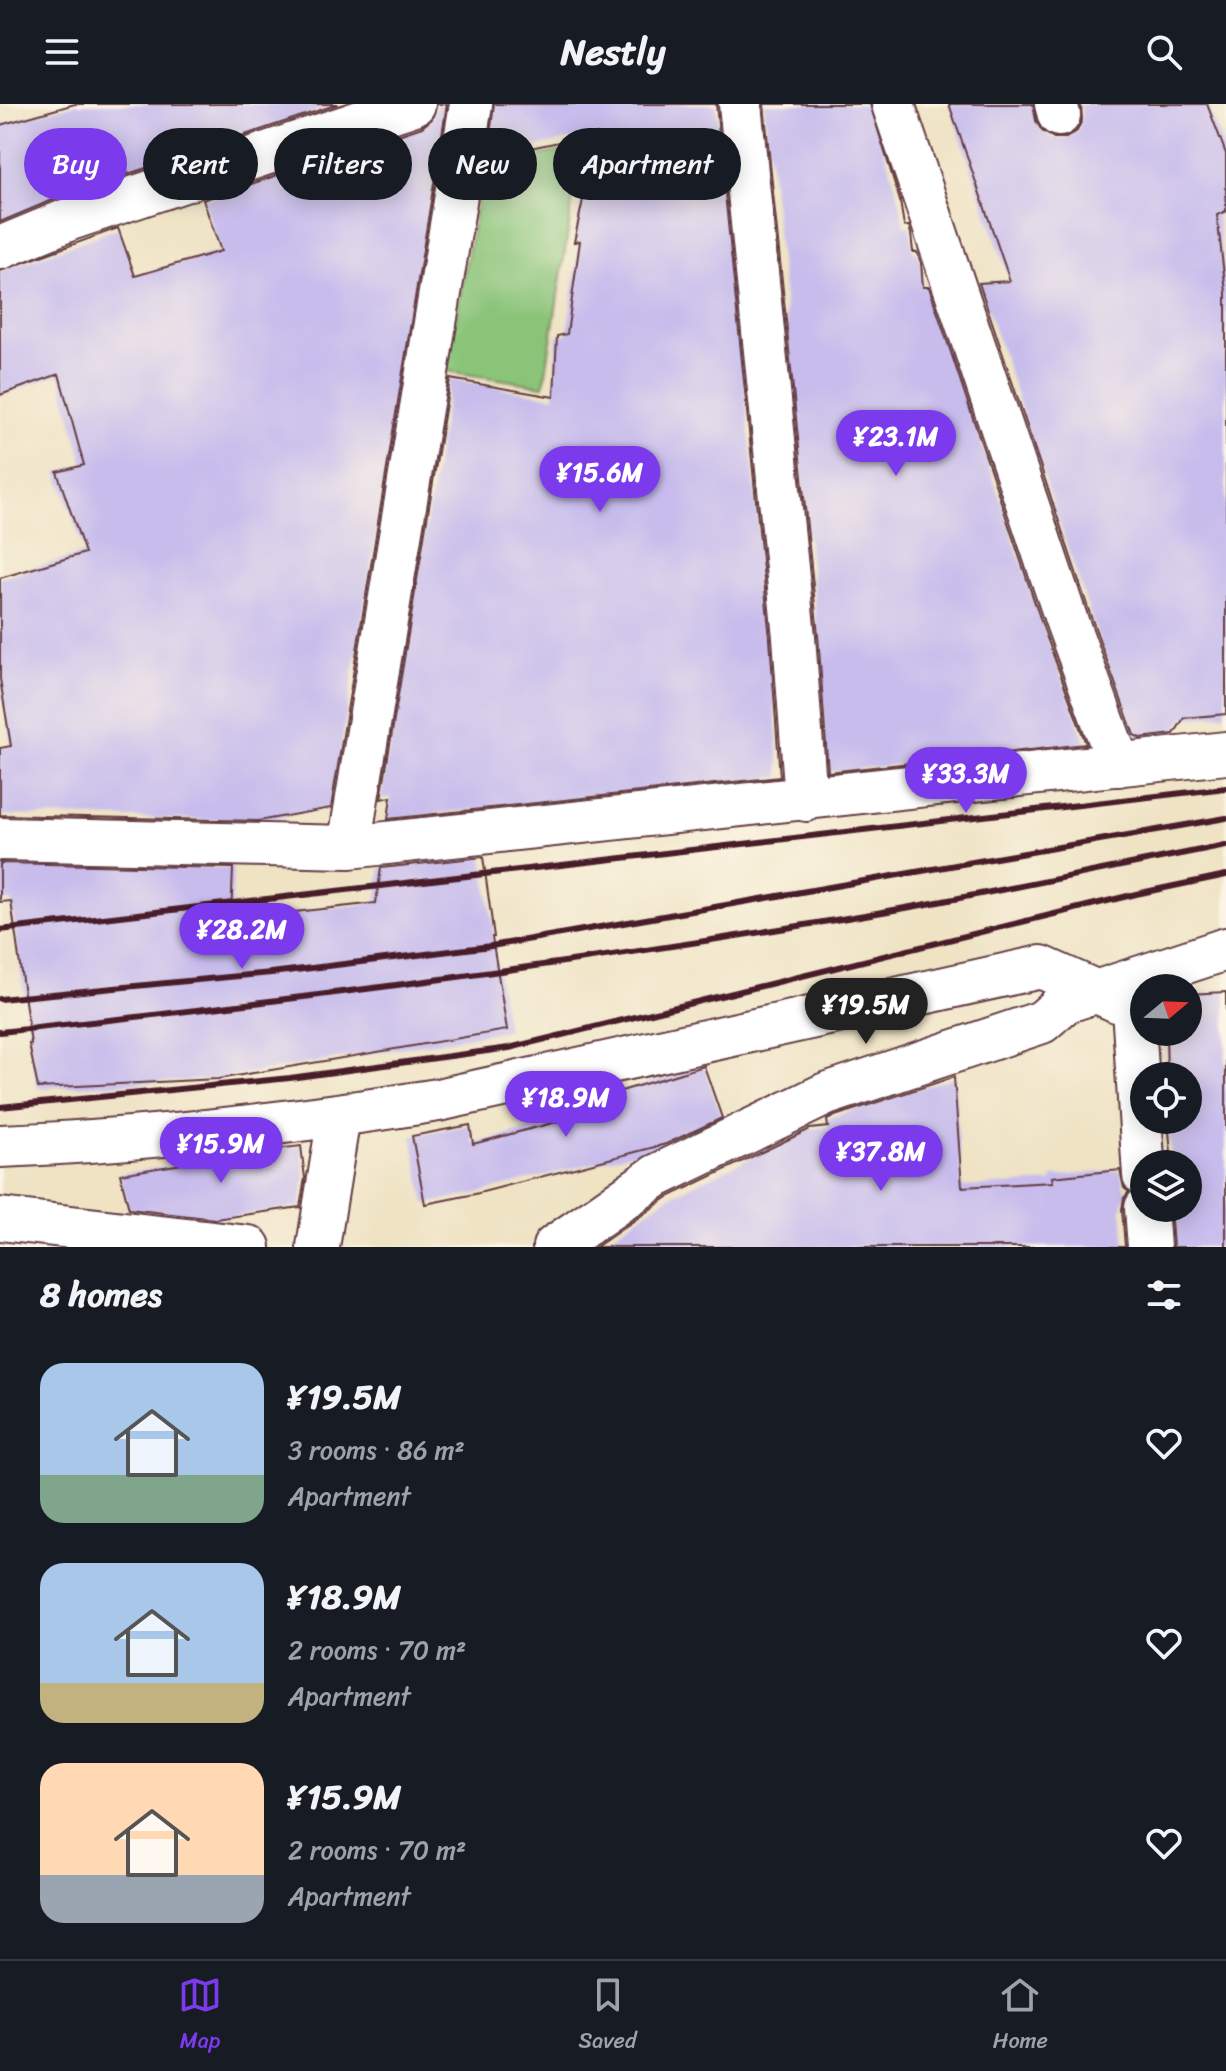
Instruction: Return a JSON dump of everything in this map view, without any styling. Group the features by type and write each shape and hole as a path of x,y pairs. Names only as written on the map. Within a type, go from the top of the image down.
{"street":[{"path":"0,248 70,219 414,104"},
{"path":"349,847 471,104"},
{"path":"740,104 794,637 806,800"},
{"path":"893,104 1067,622 1119,765"},
{"path":"0,839 349,847 1226,753"},
{"path":"554,1247 656,1176 826,1094 1042,1022 1065,1002 1226,949"},
{"path":"0,1146 339,1116 438,1100 1041,967 1133,1008 1142,1150"},
{"path":"318,1247 339,1116"},
{"path":"0,1219 249,1247"},
{"path":"1147,1222 1149,1247"}],"green space":[{"path":"553,153 553,200 573,200 544,386 446,371 478,200 537,200 537,156"}],"building":[{"path":"75,104 338,104 258,131 258,128 143,128 143,169 127,174 127,128 24,128 24,200 52,200 0,222 0,125"},
{"path":"437,104 447,104 443,128 428,128 428,200 431,200 331,808 258,821 0,815 0,748 11,746 0,679 0,578 85,553 57,472 84,465 59,374 0,395 0,271 118,228 135,276 221,251 203,200 258,200 258,182 274,176 274,200 412,200 412,130 432,119"},
{"path":"494,104 716,104 718,128 553,128 553,143 537,147 537,128 491,128"},
{"path":"764,104 870,104 900,201 904,226 909,226 913,252 917,252 921,263 923,287 929,287 1044,630 1086,744 828,772 818,635"},
{"path":"949,104 1033,104 1036,121 1042,131 1054,138 1066,138 1077,131 1082,120 1081,104 1207,104 1226,154 1226,211 1217,215 1226,292 1226,714 1184,718 1174,734 1140,738 1134,735 979,283 1010,281"},
{"path":"583,200 726,200 770,639 780,777 388,819 391,797 381,799 450,379 554,397 557,336 567,334 580,241 574,242"},
{"path":"483,857 507,1030 218,1079 38,1088 29,1044 11,901 0,902 0,863 233,868 231,919 376,903 381,868"},
{"path":"1226,992 1226,1247 1173,1247 1171,1222 1202,1222 1202,1150 1171,1150 1169,1134 1202,1134 1202,1062 1167,1062 1166,1046 1202,1046 1202,993"},
{"path":"704,1066 722,1118 666,1144 425,1204 412,1136 470,1125 473,1144 602,1110 598,1098"},
{"path":"954,1077 962,1187 1053,1182 1052,1177 1120,1170 1124,1188 1129,1192 1122,1209 1125,1247 596,1247 668,1197 810,1129 828,1127 827,1120 835,1116"},
{"path":"301,1146 305,1178 300,1207 215,1219 129,1209 120,1174 219,1156"}],"railway":[{"path":"0,930 1226,788"},
{"path":"0,999 271,973 491,946 1226,818"},
{"path":"0,1032 327,994 654,949 916,906 1226,845"},
{"path":"0,1107 290,1078 509,1048 1136,894 1226,875"}]}
